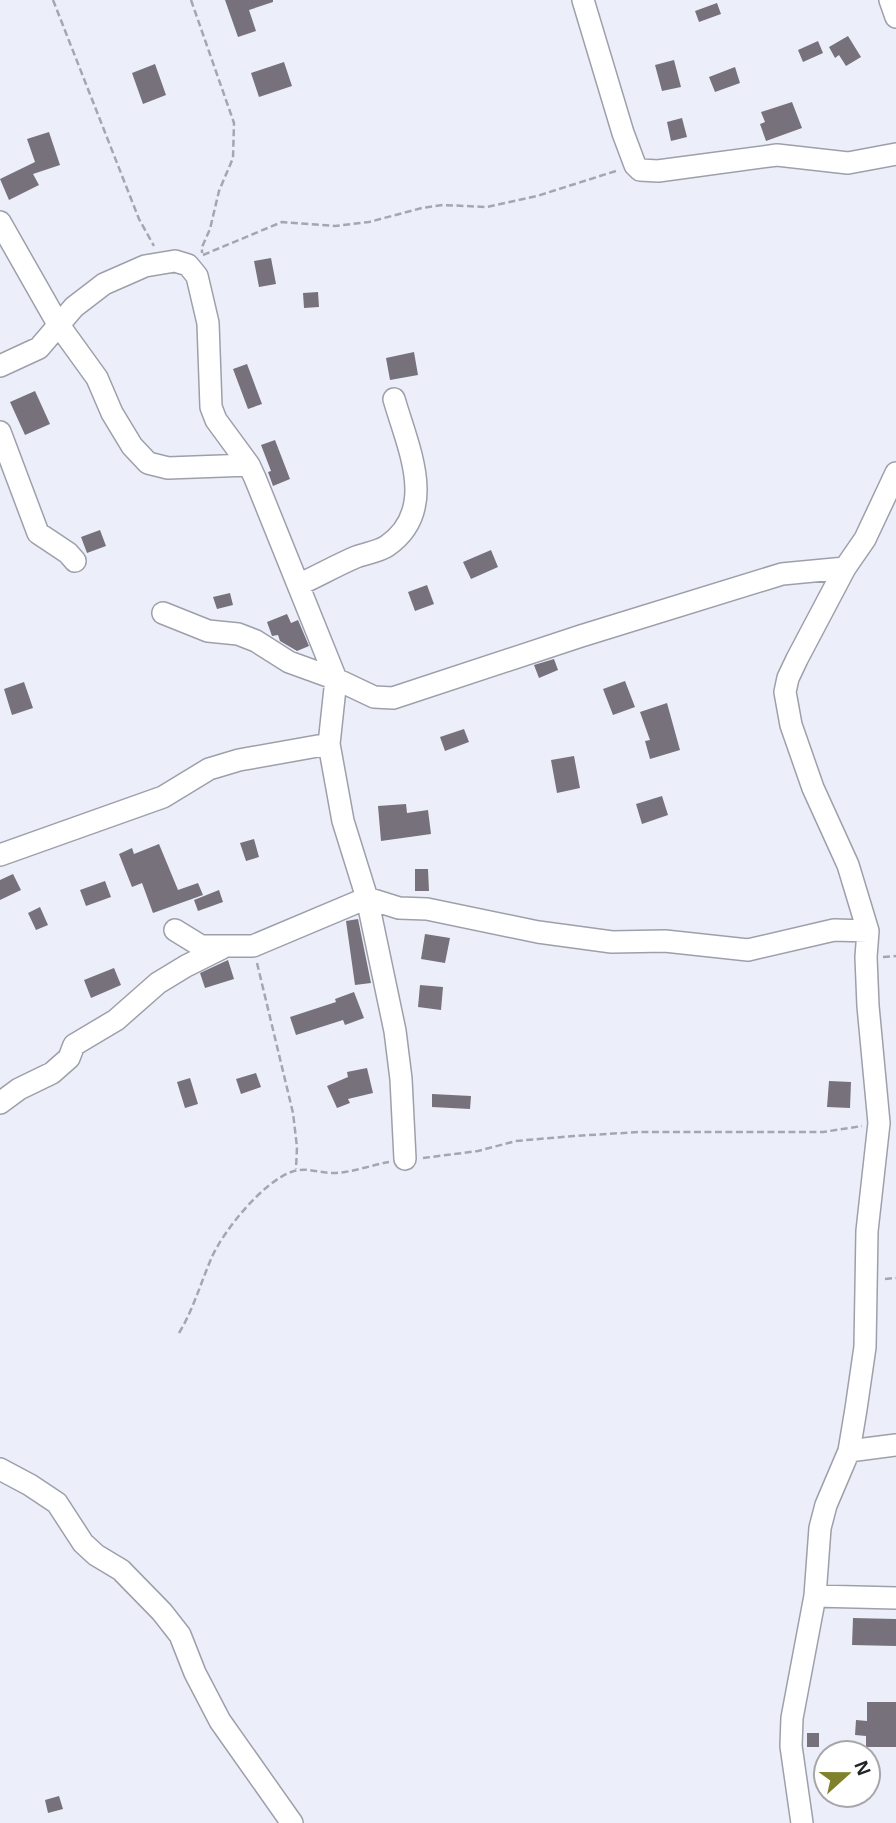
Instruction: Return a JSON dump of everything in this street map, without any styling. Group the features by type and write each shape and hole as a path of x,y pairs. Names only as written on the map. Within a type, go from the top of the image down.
{"street":[{"path":"583,0 635,165 639,170 658,171 776,155 848,163 896,154"},
{"path":"890,0 896,17"},
{"path":"0,222 58,324 97,378 112,413 132,446 148,463 168,468 249,465"},
{"path":"0,366 38,348 74,307 104,285 145,266 175,261 188,265 197,276 208,323 211,407 231,443 249,465 336,678 329,744 343,821 367,898 394,1031 401,1079 405,1159"},
{"path":"298,585 358,556 385,548 405,530 416,509 416,472 394,399"},
{"path":"0,432 37,533 68,553 75,561"},
{"path":"802,1823 791,1746 792,1718 815,1597 820,1528 826,1505 849,1451 865,1347 867,1231 879,1124 868,1006 868,931 848,865 813,788 791,724 785,692 797,659 845,568 865,539 896,473"},
{"path":"163,613 208,631 237,634 256,641 289,663 336,678 374,697 393,698 782,574 845,568"},
{"path":"0,855 163,797 209,769 239,760 329,744"},
{"path":"175,930 201,946 253,946 367,898 398,908 427,909 538,932 612,942 665,941 748,950 834,930 868,931"},
{"path":"0,1103 19,1089 52,1073 69,1058 75,1045 116,1020 158,984 186,965 225,946"},
{"path":"849,1451 896,1445"},
{"path":"0,1469 57,1503 83,1543 96,1555 121,1570 162,1612 180,1636 195,1673 220,1721 292,1823"},
{"path":"815,1597 896,1598"}],"path":[{"path":"53,0 139,219 153,246 159,250"},
{"path":"191,0 234,123 233,158 219,191 202,247 203,256"},
{"path":"193,256 203,256 282,222 335,226 369,222 443,205 487,207 537,196 635,165"},
{"path":"253,946 293,1113 297,1147 295,1171"},
{"path":"179,1333 190,1315 212,1257 236,1221 275,1179 295,1171 316,1169 335,1173 405,1159 478,1152 516,1141 574,1136 639,1132 822,1132 879,1124"}],"building":[{"path":"225,0 273,2 249,10 256,31 238,37"},
{"path":"717,3 721,14 699,22 695,11"},
{"path":"848,36 861,57 846,66 839,55 835,58 829,47"},
{"path":"818,41 823,53 803,62 798,50"},
{"path":"674,60 681,87 662,91 655,65"},
{"path":"284,62 292,86 259,97 251,73"},
{"path":"155,64 166,95 143,104 132,73"},
{"path":"735,67 740,83 715,92 709,77"},
{"path":"792,102 802,128 766,141 760,124 765,122 761,112"},
{"path":"682,118 687,137 671,141 667,122"},
{"path":"49,132 60,165 33,174 39,185 9,200 0,179 35,162 27,139"},
{"path":"271,258 276,284 259,287 254,261"},
{"path":"318,292 319,307 304,308 303,293"},
{"path":"414,352 418,375 390,380 386,358"},
{"path":"247,364 262,404 248,409 233,369"},
{"path":"35,391 50,424 25,435 10,402"},
{"path":"275,440 290,479 273,486 268,472 271,471 261,445"},
{"path":"100,530 106,546 87,553 81,537"},
{"path":"491,550 498,567 471,579 463,562"},
{"path":"427,585 434,604 415,611 408,592"},
{"path":"230,593 233,605 217,609 213,597"},
{"path":"287,614 291,623 298,620 309,646 297,651 280,641 278,635 272,636 267,622"},
{"path":"554,659 558,670 539,678 534,665"},
{"path":"625,681 635,707 613,715 603,689"},
{"path":"24,682 33,708 12,715 4,689"},
{"path":"667,703 680,750 650,759 645,741 650,740 640,712"},
{"path":"464,729 469,742 445,751 440,737"},
{"path":"574,756 580,788 557,793 551,760"},
{"path":"662,796 668,815 642,824 636,804"},
{"path":"406,804 407,813 428,810 431,834 381,841 378,806"},
{"path":"254,839 259,857 246,861 240,843"},
{"path":"159,844 178,890 198,883 203,895 153,913 142,883 132,887 119,854 132,848 134,854"},
{"path":"415,869 428,869 429,891 415,891"},
{"path":"13,874 21,890 0,900 0,880"},
{"path":"105,881 111,897 86,906 80,890"},
{"path":"219,890 223,902 198,911 194,900"},
{"path":"40,907 48,925 36,930 28,913"},
{"path":"358,919 371,983 355,985 346,921"},
{"path":"425,934 450,938 445,963 421,959"},
{"path":"228,960 234,979 205,988 200,973"},
{"path":"114,968 121,985 91,998 84,980"},
{"path":"420,985 443,987 441,1010 418,1007"},
{"path":"354,992 364,1018 345,1025 343,1020 296,1035 290,1017 336,1002 335,999"},
{"path":"367,1068 373,1093 348,1099 350,1103 337,1108 327,1086 348,1077 347,1072"},
{"path":"256,1073 261,1087 241,1094 236,1079"},
{"path":"190,1078 198,1104 185,1108 177,1082"},
{"path":"829,1081 851,1082 850,1108 827,1107"},
{"path":"432,1094 471,1096 470,1109 432,1107"},
{"path":"853,1618 896,1619 896,1646 852,1645"},
{"path":"867,1702 896,1702 896,1747 882,1747 882,1739 866,1739 866,1736 855,1735 856,1720 867,1721"},
{"path":"807,1733 819,1733 819,1739 812,1739 812,1747 807,1747"},
{"path":"59,1796 63,1809 48,1813 45,1800"}]}
